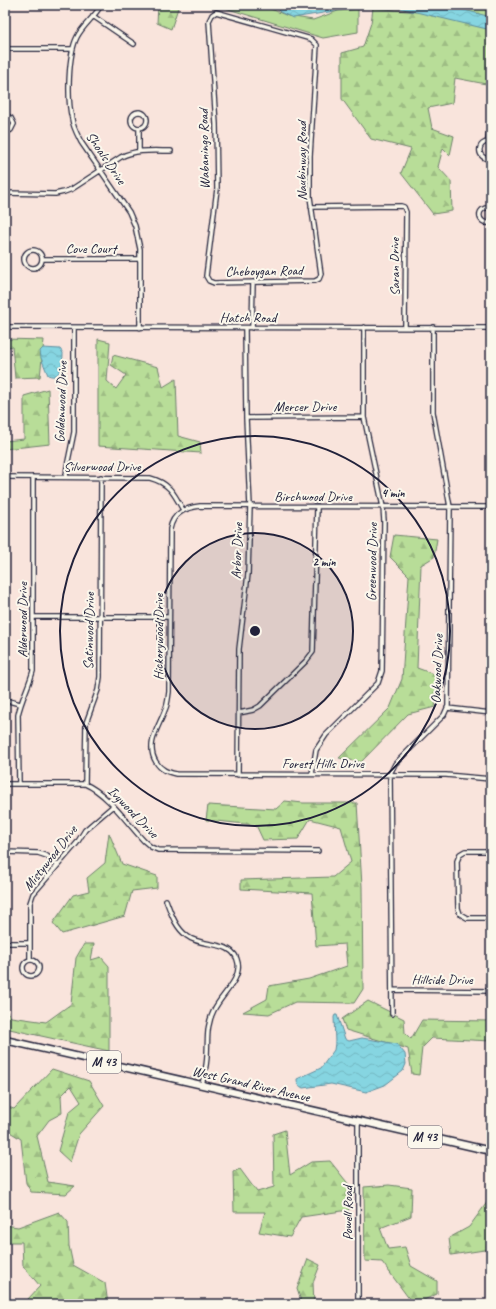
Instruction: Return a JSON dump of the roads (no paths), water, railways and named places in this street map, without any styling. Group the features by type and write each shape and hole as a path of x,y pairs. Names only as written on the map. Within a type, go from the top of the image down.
{"main road":[{"name":"West Grand River Avenue","path":"5,1040 489,1151"}],"street":[{"name":"Shoals Drive","path":"101,5 77,36 72,49 70,86 71,118 81,142 101,170 132,220 138,236 140,259 140,328"},
{"name":"Wabaningo Road","path":"209,280 205,272 215,207 217,180 216,124 209,20 215,13 222,13 311,39 315,42"},
{"path":"93,16 134,44"},
{"name":"Naubinway Road","path":"315,42 317,49 310,156 311,206 321,274 319,279"},
{"path":"5,49 72,49"},
{"path":"139,112 145,114 148,120 145,126 139,128 133,126 131,120 134,114 139,112"},
{"path":"5,115 11,118 14,124 11,130 5,133"},
{"path":"491,122 488,129 490,141 484,142 480,146 480,152 484,158 491,159"},
{"path":"139,128 139,151"},
{"path":"5,192 60,193 72,189 129,153 139,151 171,151"},
{"name":"Saran Drive","path":"311,206 404,207 406,210 405,327"},
{"path":"491,208 484,208 480,214 480,219 483,222 486,224 491,223"},
{"name":"Cove Court","path":"34,250 39,253 42,258 38,266 33,268 26,264 24,259 28,252 34,250"},
{"name":"Cove Court","path":"42,258 140,259"},
{"name":"Cheboygan Road","path":"209,280 214,283 313,282 319,279"},
{"path":"252,328 253,282"},
{"name":"Hatch Road","path":"5,327 491,328"},
{"name":"Greenwood Drive","path":"312,774 316,750 326,735 378,684 381,677 383,507 364,417 364,327"},
{"name":"Goldenwood Drive","path":"66,477 74,432 74,328"},
{"name":"Arbor Drive","path":"238,775 239,649 248,574 250,506 246,418 245,328"},
{"name":"Oakwood Drive","path":"390,774 395,764 441,719 447,708 450,507 434,423 433,328"},
{"name":"Mercer Drive","path":"246,418 364,417"},
{"name":"Silverwood Drive","path":"5,477 143,477 165,484 172,490 183,510"},
{"name":"Alderwood Drive","path":"19,784 18,715 20,704 29,685 33,671 33,477"},
{"name":"Satinwood Drive","path":"85,784 85,732 88,715 95,699 99,684 101,617 101,477"},
{"name":"Birchwood Drive","path":"183,510 200,506 491,507"},
{"path":"239,713 254,710 260,706 314,652 317,507"},
{"name":"Hickorywood Drive","path":"157,764 152,753 152,743 165,711 168,699 170,529 173,520 183,510"},
{"path":"33,617 169,617"},
{"path":"5,700 20,704"},
{"path":"447,708 491,713"},
{"name":"Forest Hills Drive","path":"157,764 163,770 176,774 390,774 446,775 491,779"},
{"path":"390,774 392,1014"},
{"path":"5,784 85,784"},
{"name":"Ivywood Drive","path":"85,784 99,792 144,841 151,847 158,850 318,851"},
{"name":"Mistywood Drive","path":"30,960 30,903 32,897 85,830 113,806"},
{"path":"491,851 465,851 460,854 457,861 458,908 460,914 467,918 491,918"},
{"path":"5,852 38,853 47,856 57,865"},
{"path":"166,900 174,922 187,937 196,942 228,948 235,954 238,963 237,975 218,1001 210,1018 207,1032 207,1060 202,1085"},
{"path":"5,943 30,943"},
{"name":"Mistywood Drive","path":"30,960 37,962 39,968 37,974 32,977 25,974 23,969 25,963 30,960"},
{"name":"Hillside Drive","path":"392,990 491,991"},
{"name":"Powell Road","path":"358,1122 358,1304"},
{"path":"489,1151 491,1139"}],"water":[{"path":"273,5 445,5 491,17 491,30 391,6 347,9 293,18 280,12"},
{"path":"43,348 60,349 63,353 60,370 56,375 48,375 41,358 40,351"},
{"path":"335,1015 337,1015 345,1039 349,1041 362,1038 397,1044 405,1054 406,1064 403,1071 385,1085 366,1092 331,1084 303,1088 300,1086 297,1079 321,1068 334,1050"}]}
